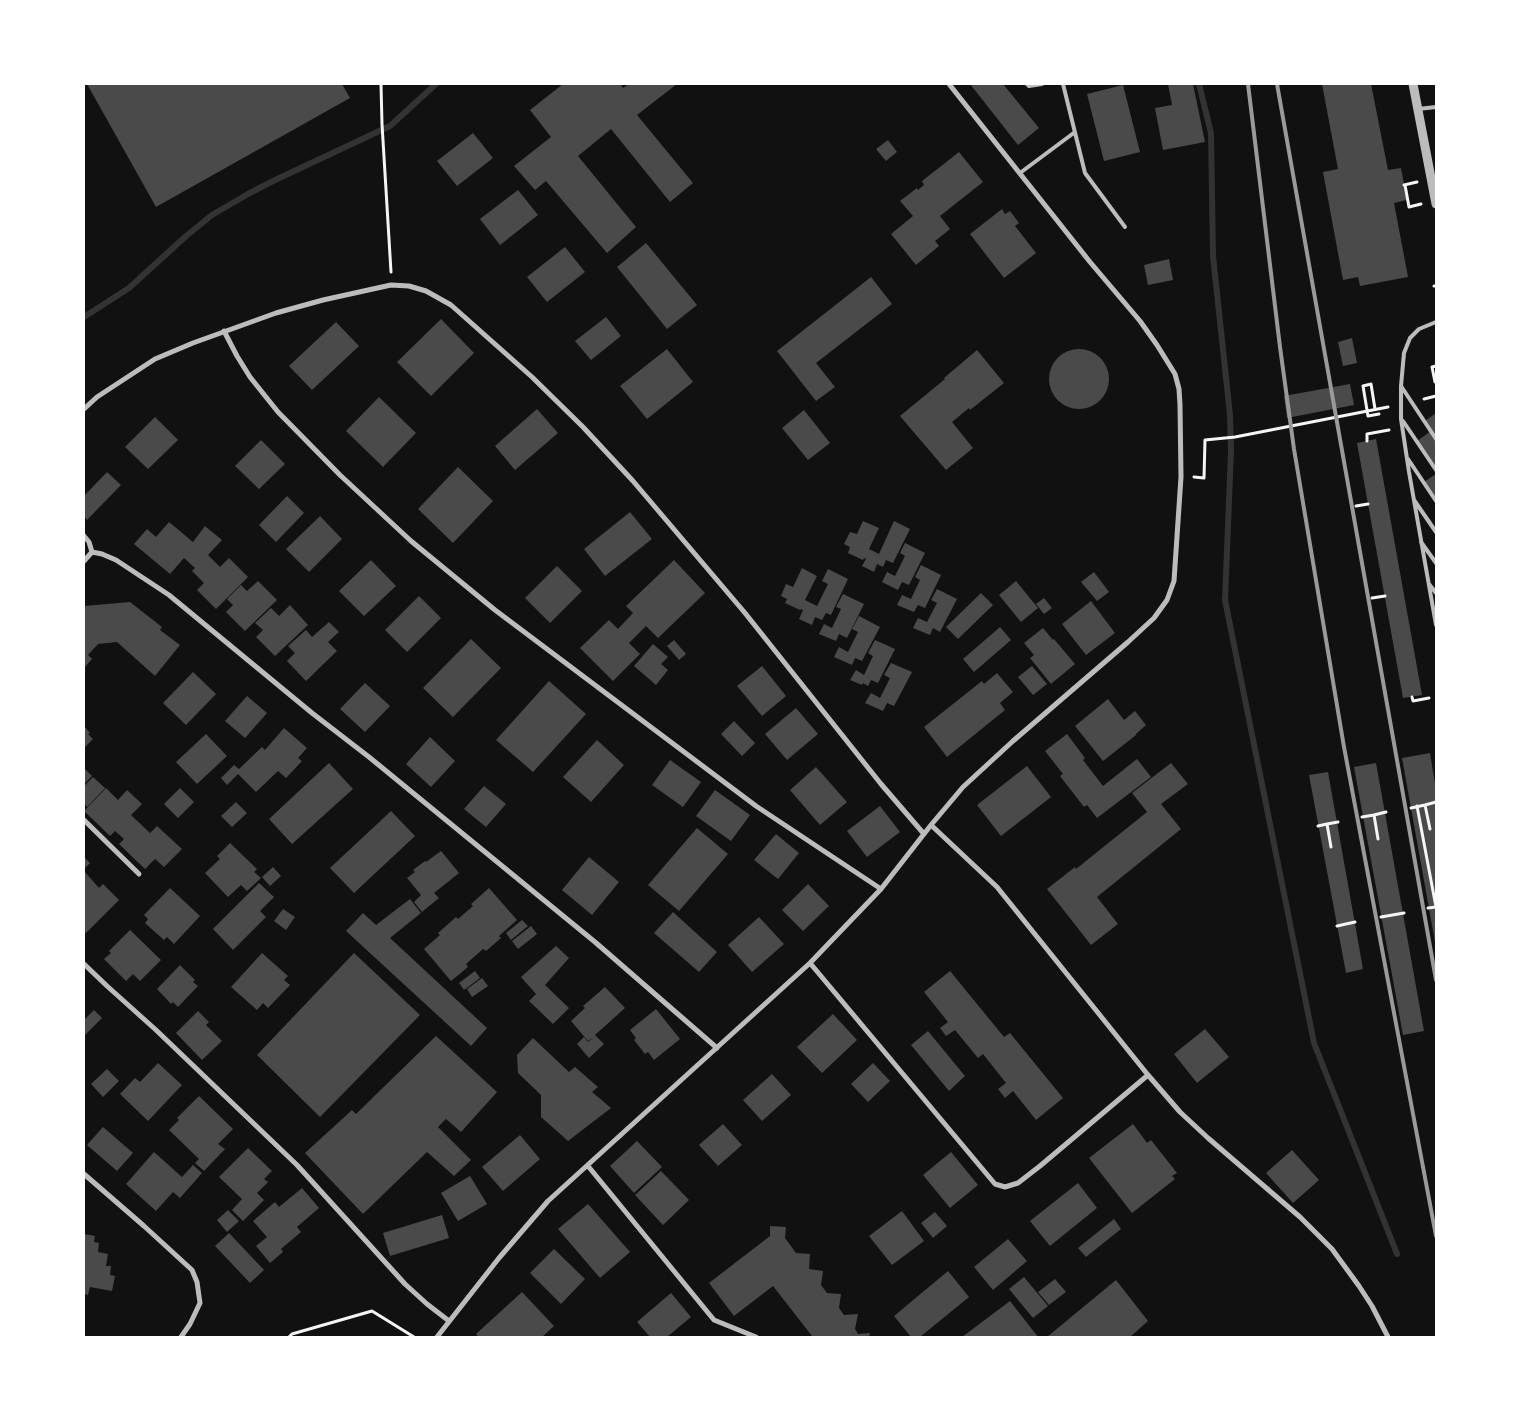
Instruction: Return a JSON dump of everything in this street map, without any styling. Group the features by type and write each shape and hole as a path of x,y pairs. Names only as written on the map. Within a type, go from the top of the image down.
{"street":[{"path":"437,1337 519,1233 548,1201 810,963 881,889 963,787 1123,647 1154,618 1167,600 1174,581 1176,565 1181,468 1179,389 1175,374 1140,321 1090,262 949,84"},
{"path":"1413,84 1436,204"},
{"path":"84,408 97,397 155,359 224,331 276,313 323,300 391,285 409,286 426,291 451,304 532,377 583,427 633,481 745,612 881,784 924,834"},
{"path":"224,331 246,370 278,412 334,469 411,541 494,610 756,806 881,889"},
{"path":"84,536 89,542 92,552"},
{"path":"84,562 92,552"},
{"path":"92,552 116,560 176,601 588,936 717,1048"},
{"path":"84,820 138,874"},
{"path":"931,826 997,887 1180,1112 1319,1234 1359,1286 1388,1337"},
{"path":"810,963 995,1184 1004,1187 1018,1183 1040,1166 1148,1075"},
{"path":"84,964 297,1165 405,1284 449,1321"},
{"path":"588,1166 714,1320 756,1337"},
{"path":"84,1174 192,1270 197,1282 200,1303 190,1324 181,1337"}],"lane":[{"path":"1027,84 1029,86 1042,84"},
{"path":"1063,84 1085,173 1125,227"},
{"path":"1418,109 1436,107"},
{"path":"1020,173 1075,132"},
{"path":"1436,322 1419,329 1410,338 1404,353 1401,386 1401,419 1406,457 1436,624"},
{"path":"1401,386 1436,438"},
{"path":"1401,419 1436,470"},
{"path":"1406,457 1436,501"},
{"path":"1413,498 1436,532"},
{"path":"1420,540 1436,563"},
{"path":"1428,582 1436,594"}],"path":[{"path":"381,84 391,285"},
{"path":"1418,182 1404,185 1409,207 1421,204"},
{"path":"1436,366 1432,367 1436,382"},
{"path":"1377,408 1371,384 1363,386 1368,416 1378,414"},
{"path":"1204,478 1205,440 1235,437 1387,407"},
{"path":"1368,441 1367,434 1402,428"},
{"path":"1356,506 1368,504"},
{"path":"1372,598 1384,596"},
{"path":"1412,697 1413,701 1429,698"},
{"path":"1410,808 1436,802"},
{"path":"1425,805 1430,829"},
{"path":"1417,806 1436,907 1428,908"},
{"path":"1362,817 1386,812"},
{"path":"1374,815 1378,839"},
{"path":"1318,826 1338,822"},
{"path":"1327,824 1331,848"},
{"path":"1391,909 1392,915"},
{"path":"1381,917 1404,913"},
{"path":"1345,918 1346,924"},
{"path":"1337,926 1356,922"},
{"path":"289,1337 292,1334 372,1311 414,1337"}],"building":[{"path":"87,84 342,84 350,98 156,207"},
{"path":"563,84 620,84 623,88 629,84 677,84 637,115 693,183 670,202 611,129 578,156 636,227 607,253 546,181 535,190 514,166 551,137 530,110"},
{"path":"970,84 1003,84 1039,128 1018,145"},
{"path":"1168,84 1193,84 1205,142 1163,150 1155,108 1172,105"},
{"path":"1322,84 1371,84 1388,170 1401,168 1407,200 1394,203 1408,277 1360,286 1358,277 1343,280 1323,172 1338,169"},
{"path":"1123,85 1140,152 1104,161 1087,94"},
{"path":"473,133 493,158 457,186 437,161"},
{"path":"888,140 897,152 886,161 876,149"},
{"path":"959,152 983,182 940,216 950,229 935,241 939,246 916,265 891,234 913,216 900,201 917,188 918,190 924,185 922,181"},
{"path":"518,190 538,215 500,245 480,219"},
{"path":"1002,209 1005,214 1010,211 1019,223 1015,226 1036,253 1004,278 970,234"},
{"path":"646,243 697,305 667,329 617,267"},
{"path":"565,247 585,272 547,302 527,277"},
{"path":"1169,259 1173,280 1148,285 1144,265"},
{"path":"871,277 892,304 816,363 835,387 816,401 777,351"},
{"path":"606,317 621,336 591,360 575,341"},
{"path":"441,319 474,353 431,396 397,362"},
{"path":"336,322 359,346 312,390 289,366"},
{"path":"1352,338 1357,363 1343,366 1338,342"},
{"path":"667,349 693,382 647,419 620,386"},
{"path":"1079,349 1096,354 1104,362 1109,379 1104,396 1096,404 1079,409 1062,404 1054,396 1049,379 1054,362 1062,354"},
{"path":"977,350 1004,383 952,422 973,448 946,470 900,416"},
{"path":"1350,384 1354,405 1287,418 1284,396"},
{"path":"379,397 416,433 383,467 346,431"},
{"path":"537,409 558,433 515,470 495,446"},
{"path":"804,410 830,443 808,460 782,428"},
{"path":"1436,413 1436,469 1417,441 1431,431 1425,421"},
{"path":"155,417 178,440 148,469 125,447"},
{"path":"1376,439 1422,695 1403,698 1357,443"},
{"path":"261,440 285,464 259,489 235,466"},
{"path":"458,467 493,501 453,543 418,509"},
{"path":"107,472 121,485 87,520 84,516 84,496"},
{"path":"1436,474 1436,500 1424,482"},
{"path":"287,496 304,513 276,542 259,525"},
{"path":"630,512 652,539 605,576 584,549"},
{"path":"320,516 342,539 309,572 286,549"},
{"path":"863,521 879,528 869,549 879,554 894,521 910,529 893,563 886,560 883,567 877,564 874,572 862,566 866,559 864,558 863,560 848,553 850,547 844,544 850,532 857,534"},
{"path":"169,522 193,542 205,526 222,540 208,555 220,567 229,558 248,577 216,609 197,590 204,583 192,571 195,568 184,558 170,574 134,544 147,529 156,537"},
{"path":"905,543 925,553 909,585 902,582 898,590 882,582 887,572 895,576 905,556 900,553"},
{"path":"371,560 396,586 364,616 339,591"},
{"path":"674,560 705,593 658,638 646,626 629,643 640,654 613,681 580,648 609,620 618,629 633,613 626,606"},
{"path":"921,565 941,575 925,608 918,605 914,612 897,605 902,595 911,599 920,580 915,577"},
{"path":"557,566 582,591 550,623 525,598"},
{"path":"802,568 817,576 805,600 817,606 828,584 822,581 828,569 848,579 831,615 826,613 822,620 815,617 812,625 799,619 803,610 785,603 787,599 781,596 786,584 793,587"},
{"path":"1094,572 1109,592 1097,601 1081,582"},
{"path":"258,581 277,600 245,631 226,612 233,605 227,599 241,585 247,591"},
{"path":"1016,581 1038,608 1021,622 999,595"},
{"path":"937,589 957,599 940,632 933,628 930,635 913,628 918,618 927,622 937,603 931,600"},
{"path":"981,593 993,605 958,639 946,627"},
{"path":"843,594 864,604 847,638 839,634 836,641 819,634 824,624 832,628 841,609 836,607"},
{"path":"419,596 441,618 407,652 385,630"},
{"path":"1044,598 1052,608 1044,614 1036,604"},
{"path":"1091,601 1115,633 1086,655 1062,624"},
{"path":"130,602 162,627 160,630 180,645 155,676 117,642 98,644 88,655 92,659 84,668 84,606"},
{"path":"290,605 308,625 275,656 256,637 263,630 255,623 271,608 279,616"},
{"path":"859,616 880,627 862,661 855,658 852,665 834,657 839,647 848,652 858,632 852,629"},
{"path":"329,622 339,632 328,642 337,651 306,681 287,661 295,653 288,646 306,630 312,637"},
{"path":"1000,627 1011,640 974,672 963,659"},
{"path":"1043,628 1075,664 1051,684 1030,658 1034,655 1024,643"},
{"path":"471,639 501,668 453,717 423,688"},
{"path":"674,640 686,654 679,660 667,646"},
{"path":"875,640 895,649 878,683 871,680 868,686 850,680 856,670 864,675 873,656 868,653"},
{"path":"653,644 668,657 661,664 668,670 656,685 634,666"},
{"path":"891,663 912,672 894,706 887,703 883,711 865,703 871,693 880,698 890,678 884,675"},
{"path":"762,666 786,696 762,716 737,686"},
{"path":"1032,666 1047,684 1033,695 1018,677"},
{"path":"193,672 216,694 186,725 163,703"},
{"path":"997,673 1013,692 1000,703 1005,710 947,757 924,727 982,681 984,684"},
{"path":"549,681 586,714 533,772 496,740"},
{"path":"365,683 390,706 365,732 340,709"},
{"path":"247,696 267,713 245,738 225,721"},
{"path":"1108,699 1124,720 1135,711 1146,725 1103,761 1075,726"},
{"path":"796,708 818,734 787,760 765,734"},
{"path":"734,721 755,743 742,756 721,734"},
{"path":"84,726 93,739 85,747 84,746"},
{"path":"284,728 307,748 298,758 302,761 286,778 278,771 256,792 238,774 227,785 221,778 234,765 239,769 262,747 265,750"},
{"path":"206,734 227,756 197,784 176,762"},
{"path":"1067,734 1085,758 1083,760 1103,786 1137,759 1151,777 1097,818 1087,805 1084,807 1060,776 1063,774 1045,751"},
{"path":"430,737 455,761 431,787 406,764"},
{"path":"597,740 624,765 591,802 563,777"},
{"path":"1430,753 1436,790 1435,942 1402,758"},
{"path":"670,760 701,782 683,807 652,785"},
{"path":"329,763 353,789 292,844 269,819"},
{"path":"1171,763 1188,784 1161,804 1181,829 1097,897 1118,924 1091,945 1047,889 1075,867 1076,869 1147,812 1132,793"},
{"path":"1376,763 1424,1031 1403,1035 1354,767"},
{"path":"1027,766 1051,797 1001,836 977,805"},
{"path":"816,767 847,802 820,825 790,790"},
{"path":"84,768 92,776 84,784"},
{"path":"1328,772 1363,969 1346,973 1309,775"},
{"path":"93,777 105,788 87,807 84,803 84,786"},
{"path":"484,786 506,804 486,827 464,809"},
{"path":"106,788 118,800 127,790 142,804 131,815 150,833 157,826 182,849 164,867 155,859 145,869 119,844 124,839 115,831 110,836 84,811"},
{"path":"180,788 194,802 178,818 164,804"},
{"path":"715,790 750,815 731,841 696,816"},
{"path":"236,802 247,813 232,827 221,816"},
{"path":"880,806 900,832 867,857 847,831"},
{"path":"391,811 415,836 354,893 330,868"},
{"path":"697,828 728,854 679,911 648,885"},
{"path":"776,834 799,853 778,879 754,860"},
{"path":"230,843 257,869 254,872 261,878 247,891 241,885 228,897 205,873 220,859 217,856"},
{"path":"441,851 459,873 434,893 439,898 422,912 414,902 421,895 407,878 415,872 413,870"},
{"path":"84,857 90,863 84,869"},
{"path":"589,857 619,882 592,915 562,890"},
{"path":"273,867 281,876 270,886 262,877"},
{"path":"84,871 99,888 103,884 119,900 86,933 84,931"},
{"path":"259,883 274,897 260,911 266,917 233,950 213,929"},
{"path":"808,884 829,906 803,931 782,910"},
{"path":"170,888 200,916 174,944 167,937 164,940 145,923 148,919 144,915"},
{"path":"489,888 517,920 499,936 501,938 486,951 483,949 466,964 468,967 451,981 424,949 456,917 458,919 473,906 471,904"},
{"path":"410,899 421,913 390,938 487,1028 471,1046 346,931 363,913 376,925"},
{"path":"283,909 295,917 286,930 274,921"},
{"path":"673,912 717,952 699,972 654,933"},
{"path":"759,917 784,944 752,972 728,945"},
{"path":"522,920 528,926 511,940 506,933"},
{"path":"531,926 537,934 518,949 512,941"},
{"path":"130,930 161,960 140,981 133,974 126,981 104,959 111,953 109,951"},
{"path":"556,946 569,958 545,985 569,1008 553,1024 529,1001 536,994 521,977"},
{"path":"262,953 288,976 284,980 290,985 268,1008 263,1003 257,1010 231,987"},
{"path":"354,953 420,1015 320,1117 257,1055"},
{"path":"180,965 195,980 193,982 198,986 178,1007 173,1002 171,1004 157,989"},
{"path":"475,971 480,978 464,990 459,983"},
{"path":"950,971 1004,1037 1010,1033 1063,1098 1036,1120 1013,1091 1005,1098 998,1089 1006,1083 983,1054 978,1058 955,1030 946,1036 940,1028 948,1022 924,992"},
{"path":"482,978 488,986 472,997 467,989"},
{"path":"605,987 625,1008 595,1035 604,1044 589,1058 577,1044 584,1037 588,1042 594,1037 588,1041 571,1021 585,1008 583,1006"},
{"path":"656,1009 680,1039 654,1060 648,1052 645,1054 634,1040 636,1038 630,1030"},
{"path":"94,1010 102,1018 84,1036 84,1020"},
{"path":"198,1011 209,1022 206,1025 222,1041 202,1060 176,1033"},
{"path":"833,1014 857,1040 822,1073 797,1047"},
{"path":"1205,1029 1229,1057 1197,1083 1174,1054"},
{"path":"928,1031 965,1076 949,1091 911,1045"},
{"path":"436,1036 497,1092 461,1132 446,1119 438,1127 471,1160 454,1176 427,1152 363,1214 305,1153 352,1110 356,1114"},
{"path":"533,1038 569,1072 575,1067 598,1087 592,1092 611,1108 568,1141 541,1117 541,1095 518,1073 517,1055"},
{"path":"158,1063 182,1085 148,1121 120,1094 135,1078 140,1082"},
{"path":"873,1063 890,1081 868,1102 851,1084"},
{"path":"107,1069 119,1081 103,1097 91,1084"},
{"path":"772,1074 791,1095 762,1121 743,1100"},
{"path":"199,1096 233,1129 218,1144 225,1149 204,1171 195,1163 199,1159 169,1130 179,1120 177,1118"},
{"path":"723,1124 742,1145 718,1166 699,1145"},
{"path":"1133,1124 1147,1143 1151,1140 1177,1173 1172,1176 1175,1179 1132,1213 1089,1158"},
{"path":"103,1127 133,1153 117,1171 87,1145"},
{"path":"520,1135 540,1159 503,1191 482,1167"},
{"path":"637,1141 662,1167 634,1193 610,1166"},
{"path":"248,1148 272,1171 264,1179 268,1182 257,1193 264,1200 243,1221 232,1210 242,1199 219,1177"},
{"path":"1292,1150 1319,1180 1293,1203 1266,1173"},
{"path":"154,1152 182,1177 193,1165 202,1173 180,1198 173,1192 156,1211 126,1184"},
{"path":"951,1152 978,1185 950,1208 923,1175"},
{"path":"661,1171 689,1200 663,1225 635,1195"},
{"path":"470,1176 487,1204 458,1221 441,1193"},
{"path":"1078,1183 1097,1208 1050,1246 1030,1221"},
{"path":"302,1188 319,1208 297,1227 301,1232 281,1249 283,1252 270,1263 256,1246 267,1237 253,1221 275,1202 279,1207"},
{"path":"588,1204 630,1252 600,1278 558,1229"},
{"path":"228,1210 239,1221 227,1232 217,1220"},
{"path":"902,1211 924,1241 892,1265 869,1236"},
{"path":"935,1212 947,1226 933,1238 921,1223"},
{"path":"442,1215 449,1238 390,1256 383,1233"},
{"path":"1114,1219 1121,1229 1086,1257 1078,1248"},
{"path":"770,1226 786,1227 785,1238 796,1253 810,1254 809,1269 823,1271 821,1285 827,1293 841,1294 839,1308 844,1315 858,1314 855,1329 858,1334 870,1333 869,1337 811,1337 773,1286 734,1316 709,1283 770,1236"},
{"path":"229,1233 264,1270 250,1283 215,1246"},
{"path":"84,1234 95,1236 94,1242 99,1243 98,1252 108,1254 106,1266 111,1266 110,1275 115,1276 112,1291 90,1287 88,1295 84,1294"},
{"path":"1008,1239 1027,1261 993,1290 974,1267"},
{"path":"554,1249 585,1279 561,1304 530,1273"},
{"path":"948,1271 969,1297 920,1337 911,1337 894,1316"},
{"path":"1024,1277 1048,1306 1033,1318 1009,1289"},
{"path":"1055,1279 1066,1292 1049,1305 1038,1292"},
{"path":"1116,1280 1148,1321 1130,1337 1047,1337"},
{"path":"522,1292 554,1326 542,1337 478,1337 476,1334"},
{"path":"671,1293 691,1317 667,1337 650,1337 637,1322"},
{"path":"1010,1301 1038,1337 962,1337"}],"waterway":[{"path":"84,317 129,288 212,215 273,181 390,126 436,84"},
{"path":"1199,84 1211,133 1213,256 1230,415 1231,451 1225,600 1314,1043 1397,1254"}],"railway":[{"path":"1248,84 1294,449 1344,747 1436,1236"},
{"path":"1277,84 1436,980"}]}
